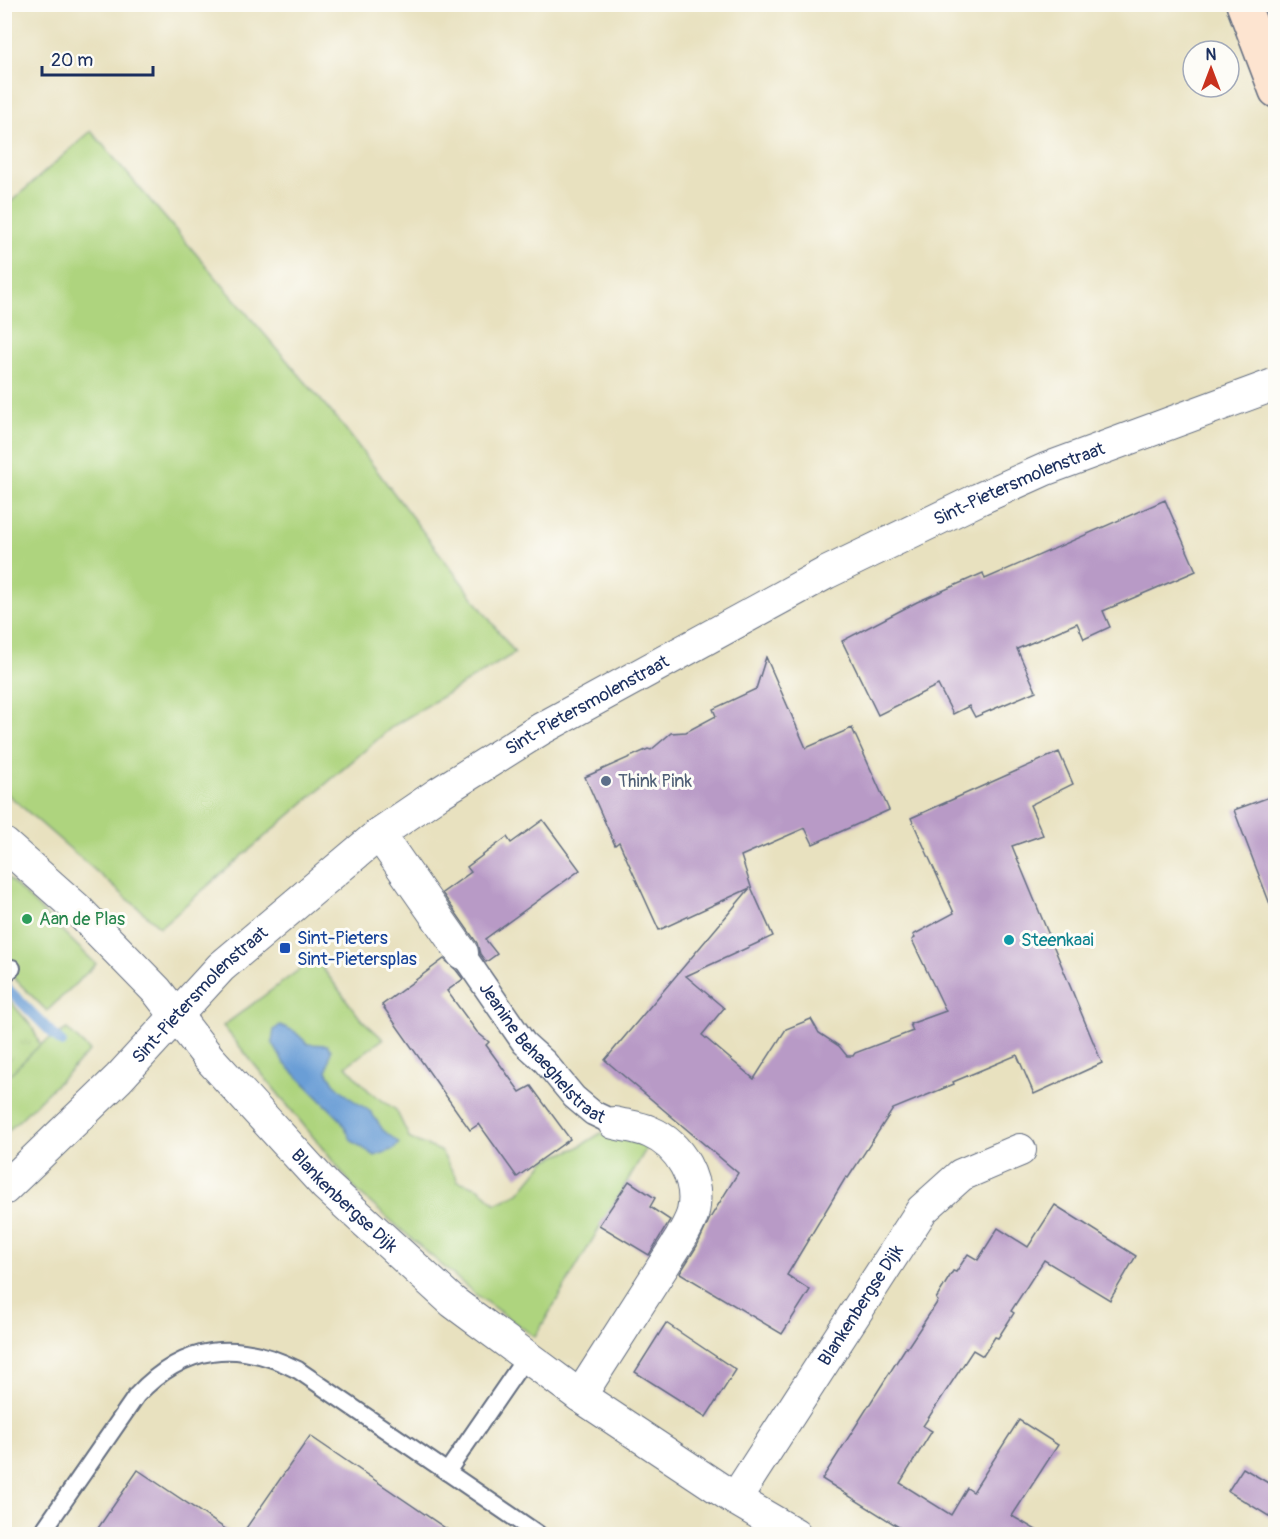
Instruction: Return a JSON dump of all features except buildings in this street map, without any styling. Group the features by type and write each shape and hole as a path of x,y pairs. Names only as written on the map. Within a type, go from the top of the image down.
{"main road":[{"path":"1243,4 1275,91"}],"street":[{"name":"Sint-Pietersmolenstraat","path":"4,1189 119,1078 221,967 379,834 439,793 541,729 826,573 1046,469 1275,384"},
{"name":"Jeanine Behaeghelstraat","path":"379,834 524,1043 545,1062 574,1097 593,1113 614,1123 650,1132 669,1143 682,1157 691,1178 694,1196 693,1214 681,1238 580,1396"},
{"name":"Blankenbergse Dijk","path":"4,844 75,907 157,991 209,1058 326,1186 453,1302 580,1396 735,1499 795,1534"},
{"name":"Blankenbergse Dijk","path":"735,1499 922,1210 961,1175 1020,1150"}],"lane":[{"path":"41,1534 137,1395 151,1380 167,1368 185,1359 204,1353 228,1350 276,1359 298,1370 538,1534"},
{"path":"447,1472 526,1357"}],"green space":[{"path":"91,131 343,426 515,653 393,726 160,927 5,792 5,207"},
{"name":"Aan de Plas","path":"4,874 96,964 47,1011 5,969"},
{"path":"315,958 360,1018 383,1039 346,1066 369,1091 396,1110 410,1139 441,1151 458,1181 479,1188 496,1204 519,1193 546,1160 577,1148 601,1133 648,1146 535,1337 475,1294 358,1192 223,1026"},
{"path":"4,995 32,1027 40,1045 67,1029 90,1051 5,1134"},
{"path":"5,995 32,1027 40,1045 5,1079"}],"water":[{"path":"280,1025 294,1031 308,1044 327,1045 331,1050 327,1071 334,1083 350,1098 371,1112 383,1130 399,1143 394,1149 375,1156 352,1141 340,1119 284,1063 272,1042 274,1030"}],"waterway":[{"path":"4,985 62,1043"}],"place":[{"name":"Think Pink","path":"606,781"},
{"name":"Aan de Plas","path":"27,919"},
{"name":"Steenkaai","path":"1009,940"},
{"name":"Sint-Pieters Sint-Pietersplas","path":"285,948"}]}
